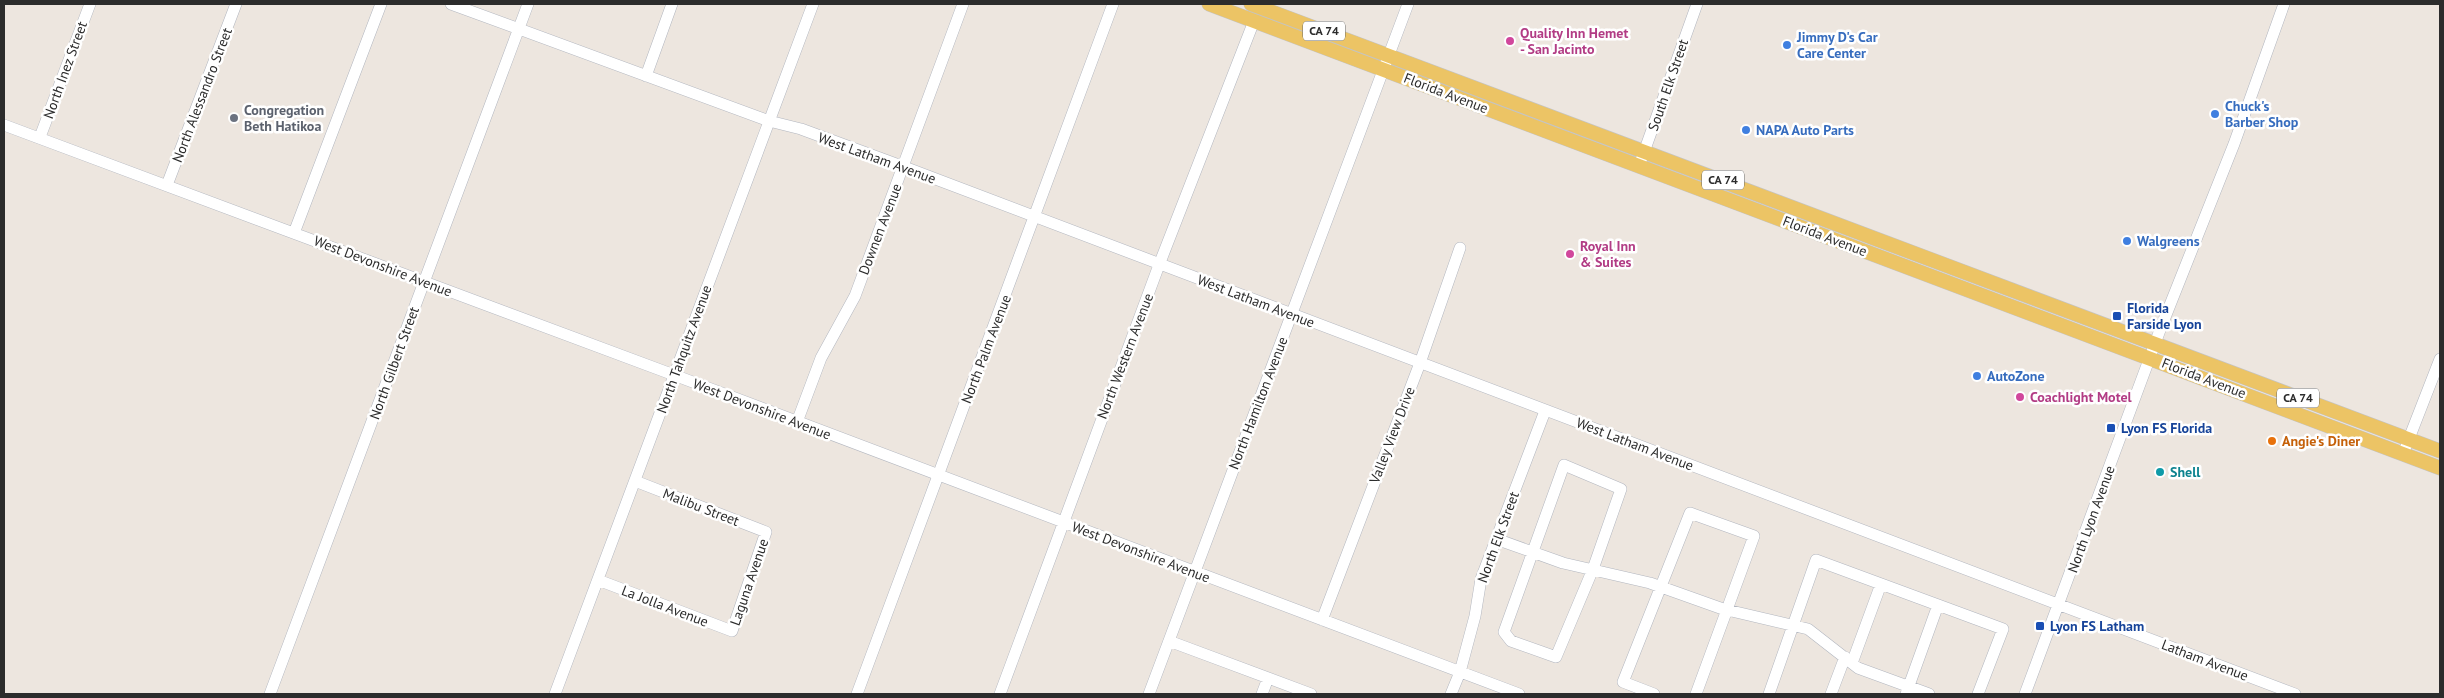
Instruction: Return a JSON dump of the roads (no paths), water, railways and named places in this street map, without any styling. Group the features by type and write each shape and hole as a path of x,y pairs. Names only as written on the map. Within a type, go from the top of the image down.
{"main road":[{"name":"Florida Avenue","path":"1209,4 2440,468"},
{"name":"Florida Avenue","path":"1257,5 2440,451"},
{"path":"1810,230 1813,224 1822,226 1913,259 1950,266"}],"street":[{"name":"North Inez Street","path":"40,137 90,4"},
{"name":"North Alessandro Street","path":"167,185 236,4"},
{"path":"294,233 381,4"},
{"name":"West Latham Avenue","path":"451,4 769,121 801,129 904,167 2059,604"},
{"name":"North Gilbert Street","path":"270,694 528,4"},
{"path":"646,76 672,4"},
{"name":"North Tahquitz Avenue","path":"555,694 813,4"},
{"name":"Downen Avenue","path":"797,422 821,358 855,296 963,4"},
{"name":"North Palm Avenue","path":"857,694 1113,4"},
{"name":"North Hamilton Avenue","path":"1149,694 1408,4"},
{"name":"South Elk Street","path":"1639,166 1697,4"},
{"name":"North Lyon Avenue","path":"2025,694 2156,344 2234,144 2284,4"},
{"name":"North Western Avenue","path":"1000,694 1062,522 1254,21"},
{"name":"West Devonshire Avenue","path":"4,125 674,375 1519,694"},
{"name":"Valley View Drive","path":"1322,620 1420,363 1460,248"},
{"path":"2404,454 2440,360"},
{"name":"North Elk Street","path":"1451,694 1460,672 1475,616 1481,579 1546,410"},
{"path":"1564,465 1621,489 1593,569 1556,657 1511,641 1504,632 1532,552 1564,465"},
{"name":"Malibu Street","path":"634,481 766,532"},
{"path":"1654,694 1623,682 1690,513 1754,536 1696,694"},
{"name":"Laguna Avenue","path":"732,631 766,532"},
{"path":"1496,539 1564,563 1661,587 1728,610 1808,629 1858,668 1907,690 1929,694"},
{"path":"1769,694 1816,560 2003,629 1978,694"},
{"name":"La Jolla Avenue","path":"598,580 732,631"},
{"path":"1831,694 1848,660 1880,584"},
{"name":"Latham Avenue","path":"2059,604 2295,694"},
{"path":"1907,690 1938,605"},
{"path":"1169,641 1310,694"},
{"path":"1262,694 1268,678"}],"place":[{"name":"Quality Inn Hemet - San Jacinto","path":"1510,41"},
{"name":"Jimmy D's Car Care Center","path":"1787,45"},
{"name":"Chuck's Barber Shop","path":"2215,114"},
{"name":"Congregation Beth Hatikoa","path":"234,118"},
{"name":"NAPA Auto Parts","path":"1746,130"},
{"name":"Walgreens","path":"2127,241"},
{"name":"Royal Inn & Suites","path":"1570,254"},
{"name":"Florida Farside Lyon","path":"2117,316"},
{"name":"AutoZone","path":"1977,376"},
{"name":"Coachlight Motel","path":"2020,397"},
{"name":"Lyon FS Florida","path":"2111,428"},
{"name":"Angie's Diner","path":"2272,441"},
{"name":"Shell","path":"2160,472"},
{"name":"Lyon FS Latham","path":"2040,626"}]}
